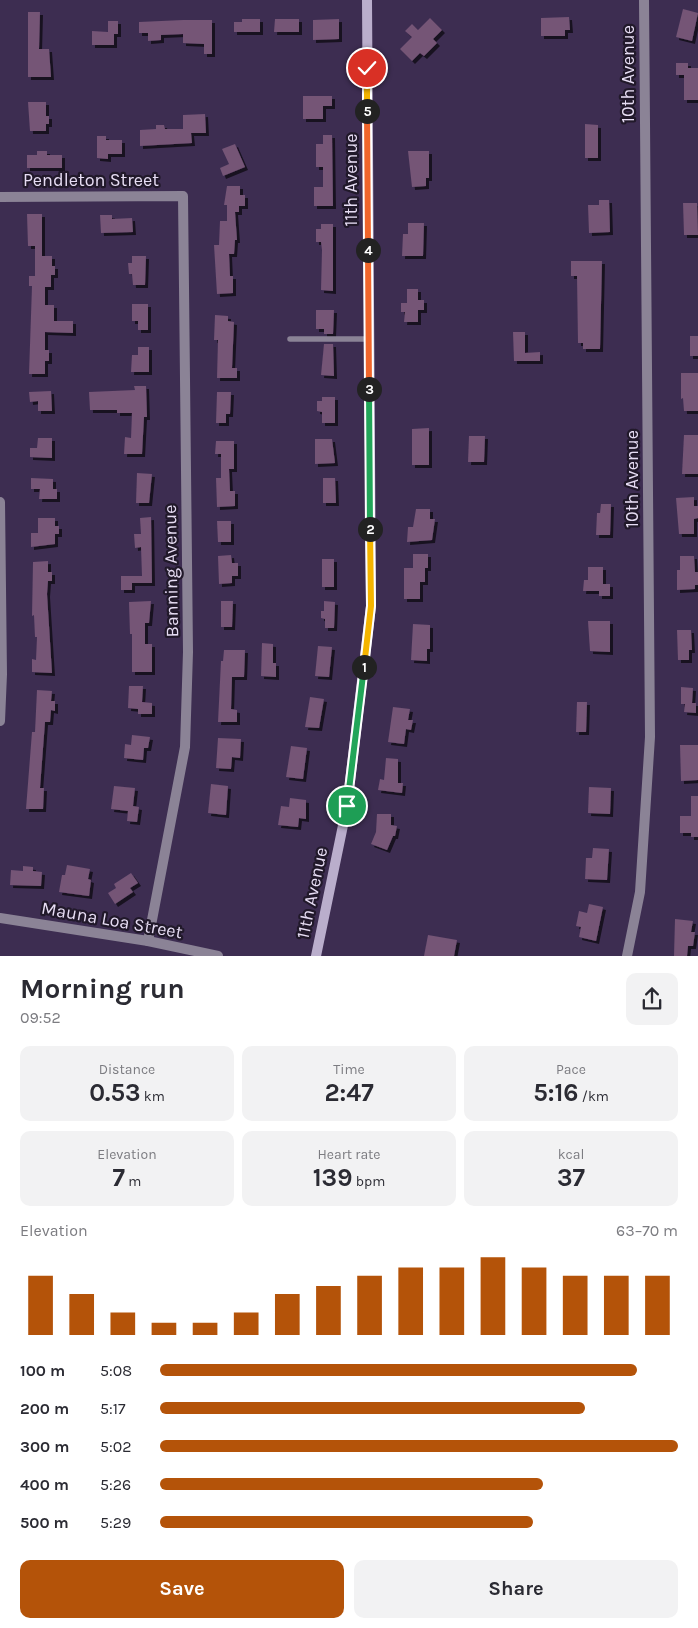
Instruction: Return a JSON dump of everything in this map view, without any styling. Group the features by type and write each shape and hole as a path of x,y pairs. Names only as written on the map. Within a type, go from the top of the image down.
{"main road":[{"name":"11th Avenue","path":"316,956 347,806 371,606 367,0"}],"street":[{"name":"10th Avenue","path":"627,956 640,892 650,737 644,0"},
{"name":"Pendleton Street","path":"0,197 183,196"},
{"name":"Banning Avenue","path":"148,941 185,747 188,642 183,196"},
{"path":"0,502 0,721"},
{"name":"Mauna Loa Street","path":"0,918 148,941 218,956"}],"lane":[{"path":"290,339 368,338"}],"building":[{"path":"683,9 698,13 692,41 676,37"},
{"path":"28,12 40,12 39,49 49,49 51,77 28,77"},
{"path":"569,17 570,30 565,30 565,36 541,36 541,18"},
{"path":"430,18 442,30 433,39 437,43 424,56 420,53 412,61 400,49 412,37 405,31 412,24 418,30"},
{"path":"242,19 260,19 260,32 234,32 234,22 242,22"},
{"path":"275,19 299,19 299,32 274,32"},
{"path":"339,19 339,39 313,40 313,20"},
{"path":"212,20 212,54 204,54 204,44 183,43 183,34 161,35 161,40 148,41 148,33 139,33 139,22"},
{"path":"108,21 118,21 118,34 114,34 114,45 92,45 92,31 108,32"},
{"path":"676,63 688,63 688,68 698,68 698,100 684,100 684,75 676,75"},
{"path":"303,96 332,96 332,106 323,106 323,119 303,119"},
{"path":"28,102 46,102 46,116 49,116 49,124 46,124 46,131 30,131"},
{"path":"205,114 206,133 191,133 192,143 140,146 140,130 156,129 156,125 164,125 165,129 183,129 183,115"},
{"path":"585,124 598,125 598,158 585,158"},
{"path":"323,135 332,135 333,206 314,206 314,187 323,187 323,167 316,167 316,144 323,144"},
{"path":"97,136 106,136 106,140 122,140 122,154 108,154 108,159 97,158"},
{"path":"235,144 245,167 223,176 220,168 229,164 222,149"},
{"path":"37,151 47,151 47,155 62,155 62,168 27,168 27,155 37,155"},
{"path":"408,151 429,151 429,178 426,178 426,186 412,187"},
{"path":"227,186 240,186 240,195 245,195 245,206 239,206 239,212 235,212 237,240 235,240 234,254 229,254 230,276 233,276 233,293 217,294 214,245 219,245 220,221 227,221 227,205 224,205"},
{"path":"599,200 609,200 610,232 589,233 588,205 599,205"},
{"path":"683,203 697,203 698,235 684,235"},
{"path":"27,214 42,214 42,256 52,256 52,266 55,266 55,275 51,275 51,287 45,287 45,305 54,305 54,321 73,321 73,333 45,332 45,350 49,350 49,361 45,361 45,374 29,374 32,286 29,286 29,276 35,276 35,246 28,246"},
{"path":"100,215 112,215 112,219 132,218 133,232 101,233"},
{"path":"408,223 424,223 423,256 402,256 403,234 408,234"},
{"path":"321,224 333,224 333,291 321,290 322,250 321,242 316,242 316,229 321,229"},
{"path":"132,256 146,256 145,285 133,285 128,263 132,263"},
{"path":"571,261 602,261 600,349 583,349 583,343 578,343 577,276 571,276"},
{"path":"407,289 418,289 418,300 424,300 424,310 418,310 418,322 404,322 405,312 401,312 401,303 407,303"},
{"path":"132,304 148,304 148,330 138,330 138,321 132,321"},
{"path":"316,310 334,310 333,334 324,334 324,329 316,329"},
{"path":"215,315 228,316 228,321 234,322 232,368 237,368 237,378 217,378 218,340 214,340"},
{"path":"513,332 525,332 525,353 540,352 540,361 514,361"},
{"path":"690,336 698,336 698,356 690,356"},
{"path":"324,344 333,344 334,376 321,375"},
{"path":"138,347 149,347 149,372 131,372 132,355 138,355"},
{"path":"681,373 698,373 698,411 684,411 683,398 681,399"},
{"path":"134,386 146,386 147,417 144,417 142,454 124,454 125,437 131,438 132,413 117,413 117,410 90,410 89,392 135,390"},
{"path":"51,391 52,411 38,411 38,401 30,402 29,392"},
{"path":"217,392 231,392 230,414 226,414 226,423 216,423"},
{"path":"322,397 335,397 335,423 322,423 322,412 317,411 317,401 322,401"},
{"path":"429,428 429,465 412,465 412,429"},
{"path":"684,435 698,435 698,474 682,474"},
{"path":"469,436 485,436 484,462 468,462"},
{"path":"38,438 52,438 52,458 30,457 30,448 37,448"},
{"path":"315,439 332,439 335,463 315,464"},
{"path":"216,441 234,441 234,469 229,469 230,491 235,491 235,506 217,507 216,478 221,478 221,454 215,454"},
{"path":"137,473 152,474 149,503 136,503"},
{"path":"31,478 53,479 53,489 57,489 57,499 39,499 40,489 31,489"},
{"path":"323,478 335,478 336,503 323,503"},
{"path":"694,497 694,506 698,506 698,518 694,519 694,534 679,534 676,498"},
{"path":"601,504 611,504 610,535 596,535 597,513 600,513"},
{"path":"416,509 430,509 430,519 435,519 432,540 407,542 408,527 413,527"},
{"path":"151,517 152,583 132,583 132,590 121,590 121,576 142,576 141,547 135,548 134,534 141,534 140,518"},
{"path":"38,518 55,518 55,526 59,526 59,534 55,534 55,544 31,547 31,533 38,533"},
{"path":"217,521 231,521 231,542 218,542"},
{"path":"413,554 428,554 428,568 425,568 425,582 420,582 420,599 404,599 404,568 413,568"},
{"path":"231,555 232,563 238,563 238,576 232,576 232,583 219,584 218,556"},
{"path":"680,556 694,556 695,572 698,572 698,585 695,585 695,589 677,590 677,570 680,570"},
{"path":"322,559 334,559 334,587 322,587"},
{"path":"48,561 48,572 52,572 52,581 48,581 47,594 52,673 32,672 32,659 36,660 37,637 35,637 34,615 32,616 33,562"},
{"path":"588,567 603,567 603,584 610,584 610,596 599,596 599,591 583,591 584,580 588,580"},
{"path":"151,601 149,623 145,623 145,644 152,644 152,672 132,672 132,634 130,634 129,602"},
{"path":"221,601 233,601 232,627 221,627"},
{"path":"324,601 335,602 334,628 325,628 325,619 321,618 321,611 324,611"},
{"path":"588,621 610,621 610,652 590,651"},
{"path":"413,624 430,625 430,649 427,649 427,661 411,660"},
{"path":"677,630 691,630 692,650 689,650 689,660 678,660"},
{"path":"262,643 273,644 273,663 276,663 276,677 261,676"},
{"path":"318,646 332,647 329,677 315,676"},
{"path":"224,650 245,650 244,677 232,677 231,709 237,710 237,722 218,722 221,661 223,661"},
{"path":"129,686 143,686 142,702 152,703 152,714 138,714 138,709 128,708"},
{"path":"681,687 693,688 692,703 696,703 696,713 684,712 685,704 681,704"},
{"path":"37,690 52,691 51,701 55,701 55,711 51,710 50,722 45,722 40,788 44,788 43,809 26,809 32,732 35,732"},
{"path":"310,697 324,699 319,728 305,727"},
{"path":"577,702 587,702 586,732 576,732"},
{"path":"393,707 410,709 408,720 413,720 411,730 406,729 404,744 388,742"},
{"path":"132,735 150,737 148,748 144,748 143,760 124,758 125,744 131,745"},
{"path":"218,738 241,739 240,758 232,757 231,769 216,768"},
{"path":"680,745 698,745 698,780 681,781"},
{"path":"291,746 307,748 303,779 286,777"},
{"path":"386,758 398,759 398,783 403,783 402,793 378,790 380,779 384,780"},
{"path":"211,784 228,786 226,815 208,813"},
{"path":"114,786 135,788 133,806 139,807 137,822 127,821 128,811 111,809"},
{"path":"589,787 611,788 610,814 588,813"},
{"path":"691,796 698,796 698,837 691,837 691,833 680,833 680,816 691,816"},
{"path":"290,798 306,800 306,819 299,818 298,827 278,825 281,806 289,807"},
{"path":"377,814 391,814 391,825 397,826 395,836 393,836 387,850 371,844 376,832"},
{"path":"593,848 609,849 607,880 585,879 586,858 592,858"},
{"path":"67,865 90,869 88,879 91,880 89,896 59,892 62,875 65,875"},
{"path":"23,866 33,867 33,871 42,872 41,886 10,885 11,870 23,871"},
{"path":"131,873 138,883 130,888 133,892 115,904 108,893 116,888 114,884"},
{"path":"589,904 603,907 596,941 579,937 581,927 576,926 579,911 587,913"},
{"path":"675,919 693,921 691,932 695,932 693,946 688,946 687,956 674,956"},
{"path":"428,935 457,940 454,956 424,956"}],"route":[{"path":"347,806 371,606 367,68"}]}
